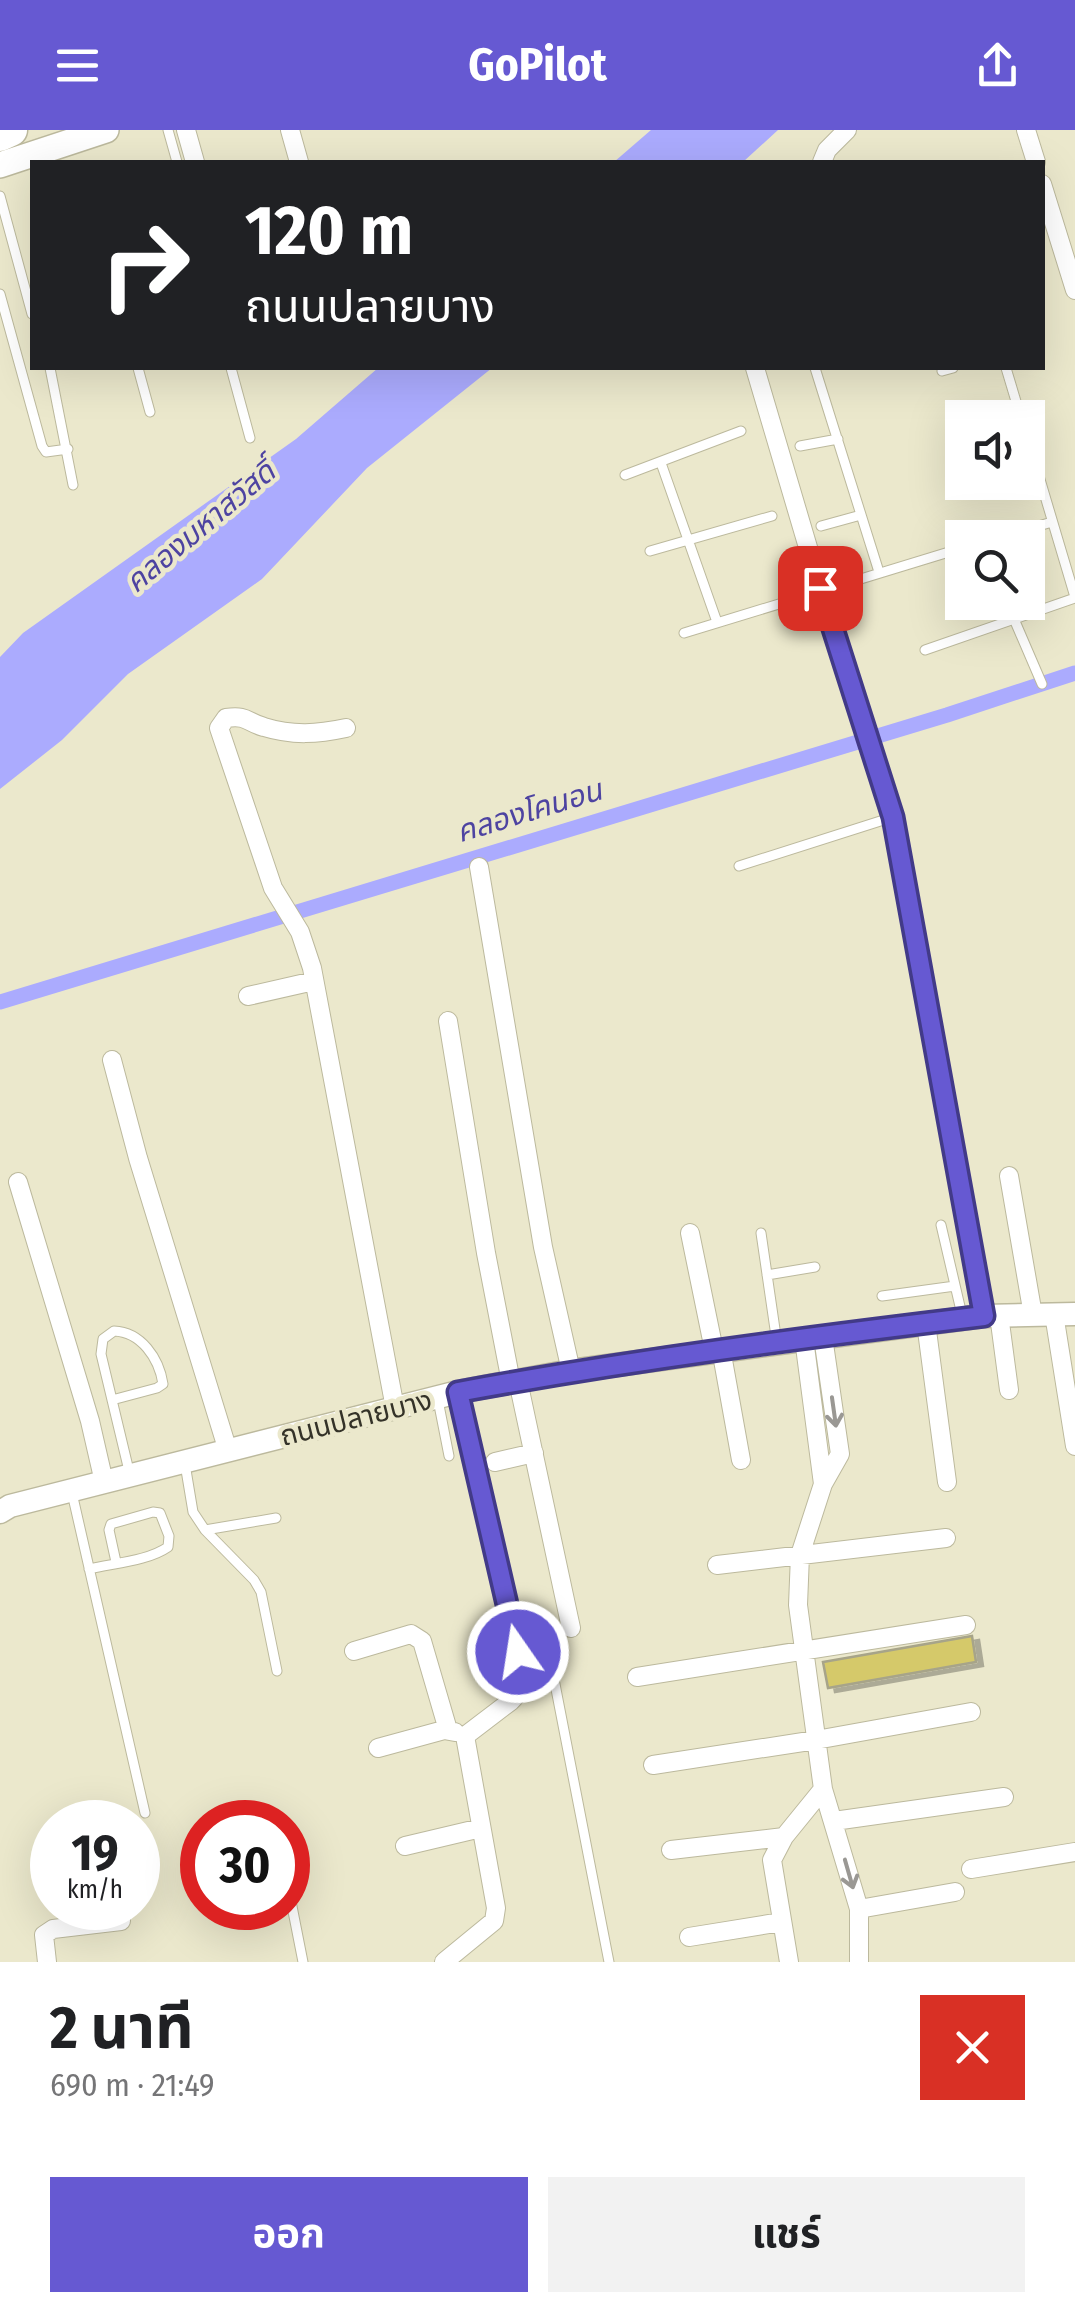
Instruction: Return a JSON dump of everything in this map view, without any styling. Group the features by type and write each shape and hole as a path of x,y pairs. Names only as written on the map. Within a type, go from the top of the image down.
{"highway":[{"path":"0,135 11,130"}],"main road":[{"path":"0,165 106,130"}],"street":[{"path":"186,130 194,160"},
{"path":"290,130 298,160"},
{"path":"823,160 827,150 847,130"},
{"path":"1026,130 1035,160"},
{"path":"1045,194 1075,290"},
{"path":"757,370 893,817 982,1316 1009,1390"},
{"path":"346,728 310,735 267,728 244,716 221,722 220,728 249,820 280,902 294,920 314,981 395,1408"},
{"path":"480,867 543,1246 571,1371"},
{"path":"248,996 314,981"},
{"path":"448,1021 486,1253 571,1628"},
{"path":"112,1060 138,1158 228,1450"},
{"path":"1009,1176 1054,1314 1075,1446"},
{"path":"18,1182 90,1421 104,1482"},
{"path":"690,1233 741,1460"},
{"name":"ถนนปลายบาง","path":"0,1512 10,1506 395,1408 571,1371 926,1322 1054,1314"},
{"path":"926,1322 947,1482"},
{"path":"814,1338 840,1454 823,1484 800,1556 798,1606 824,1789 859,1909 859,1962"},
{"path":"378,1748 456,1733 511,1701 524,1687 448,1395"},
{"path":"494,1462 534,1453"},
{"path":"716,1565 946,1538"},
{"path":"637,1677 966,1625"},
{"path":"354,1651 411,1634 418,1637 456,1733 481,1828 496,1908 494,1921 444,1962"},
{"path":"653,1765 970,1712"},
{"path":"789,1962 772,1860 784,1837 824,1789"},
{"path":"834,1822 1004,1798"},
{"path":"405,1846 481,1828"},
{"path":"671,1850 784,1837"},
{"path":"971,1870 1075,1852"},
{"path":"859,1909 955,1892"},
{"path":"689,1937 781,1922"},
{"path":"47,1962 44,1935 51,1930"}],"lane":[{"path":"168,130 176,160"},
{"path":"0,196 30,304"},
{"path":"0,258 14,253"},
{"path":"0,294 42,446 46,452 68,449"},
{"path":"50,370 73,486"},
{"path":"139,370 150,412"},
{"path":"232,370 250,438"},
{"path":"816,370 879,572"},
{"path":"942,371 946,370"},
{"path":"1007,370 1016,400"},
{"path":"625,475 741,431"},
{"path":"800,446 838,438"},
{"path":"661,462 717,622"},
{"path":"1045,498 1075,597 1045,608"},
{"path":"822,526 861,515"},
{"path":"650,551 772,516"},
{"path":"1045,524 1052,522"},
{"path":"684,632 945,553"},
{"path":"926,650 1011,620"},
{"path":"1014,620 1042,684"},
{"path":"738,866 893,817"},
{"path":"941,1225 956,1286 982,1316"},
{"path":"761,1233 777,1343"},
{"path":"766,1276 816,1267"},
{"path":"882,1296 956,1286"},
{"path":"112,1400 163,1384 142,1340 124,1331 114,1330 103,1339 101,1354 112,1400 130,1475"},
{"path":"448,1395 449,1456"},
{"path":"184,1462 193,1512 261,1592 277,1671"},
{"path":"71,1490 142,1800"},
{"path":"90,1568 161,1552 168,1547 169,1536 160,1513 111,1524 116,1562"},
{"path":"205,1530 276,1518"},
{"path":"521,1670 546,1668 555,1684 609,1962"},
{"path":"297,1930 304,1962"}],"water":[{"path":"651,130 778,130 745,160 616,160"},
{"name":"คลองมหาสวัสดิ์","path":"376,370 490,370 367,468 262,579 128,674 62,740 0,789 0,657 23,633 296,439"}],"building":[{"path":"972,1636 976,1662 828,1688 823,1662"}],"waterway":[{"name":"คลองโคนอน","path":"0,1002 1075,673"}],"route":[{"path":"518,1652 458,1392 714,1350 984,1316 893,817 820,588"}]}
